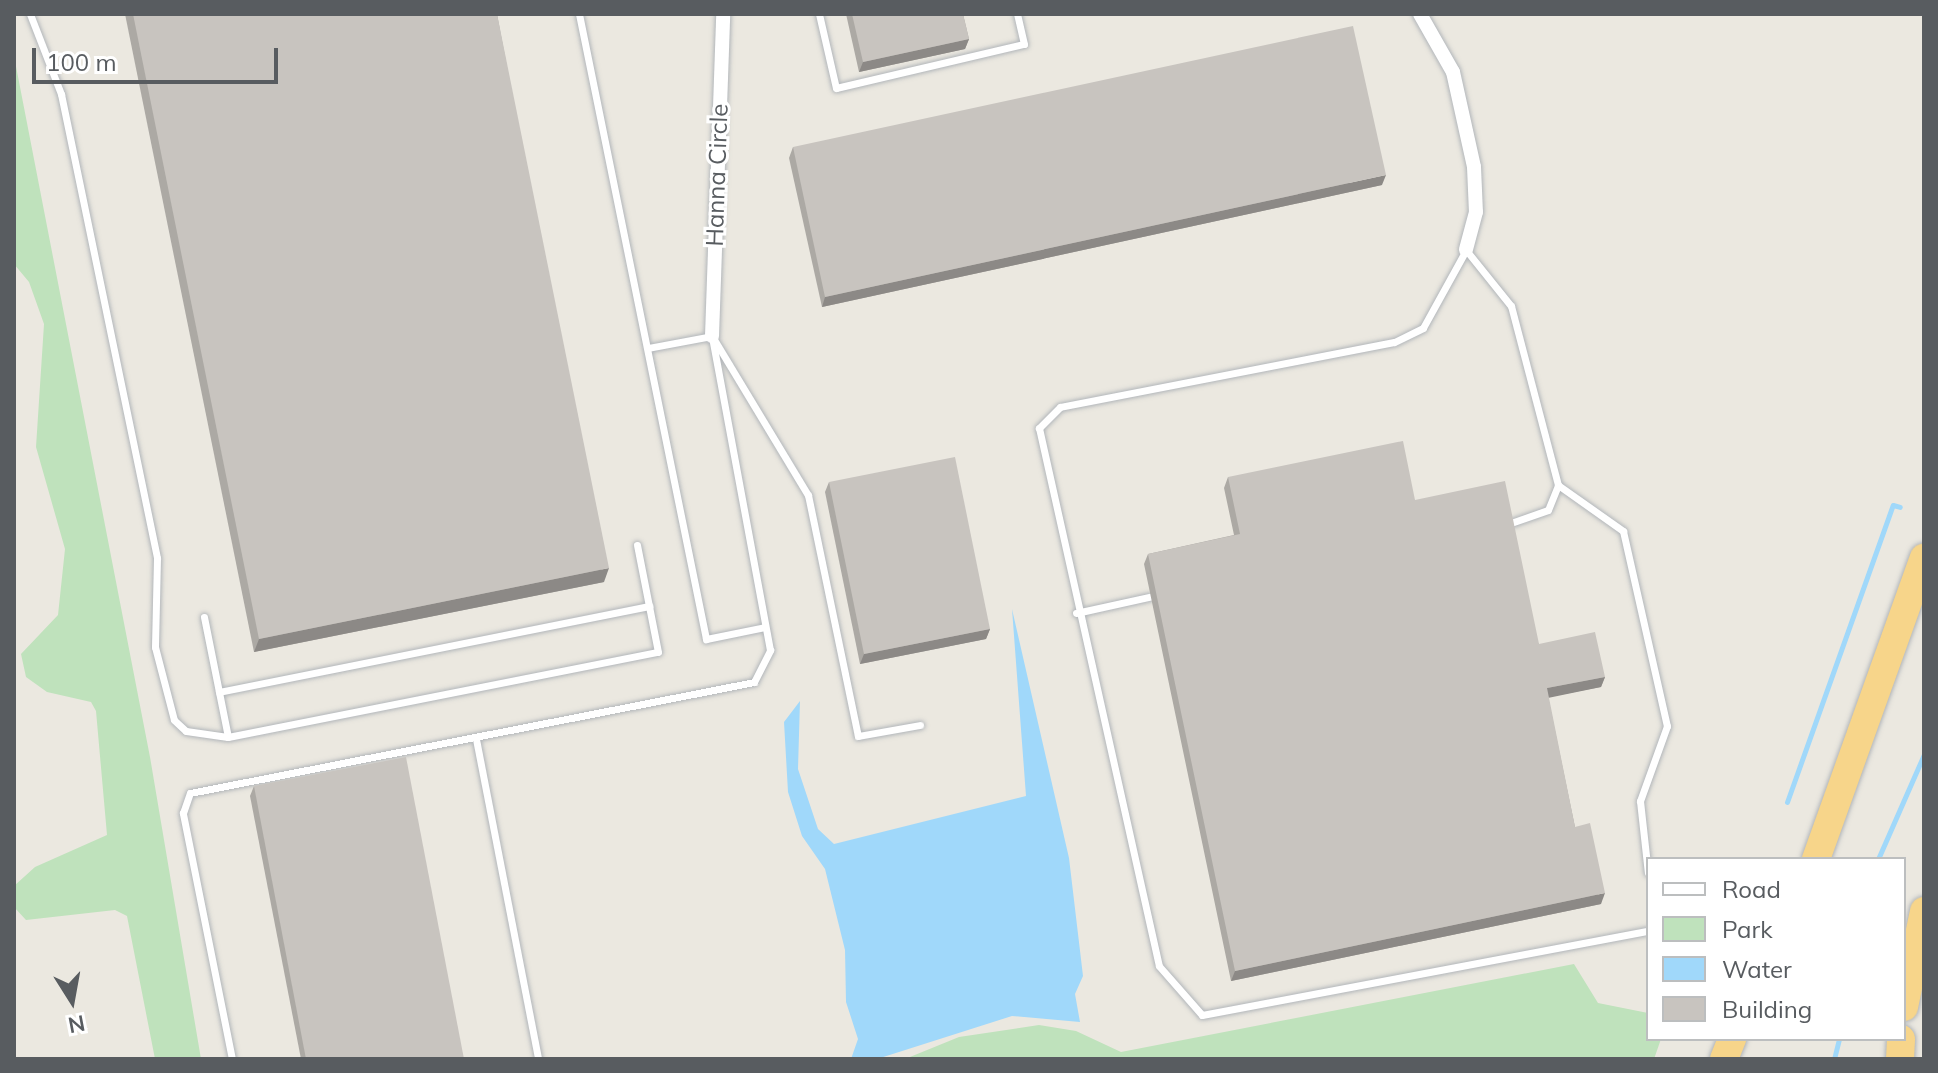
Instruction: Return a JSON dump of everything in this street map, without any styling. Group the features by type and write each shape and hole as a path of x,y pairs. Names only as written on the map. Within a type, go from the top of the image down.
{"highway":[{"path":"1817,857 1924,558"},
{"path":"1805,857 1853,752"},
{"path":"1906,997 1924,911"}],"street":[{"name":"Hanna Circle","path":"712,336 723,14"},
{"path":"1420,14 1453,72 1468,140 1477,203 1466,250"}],"lane":[{"path":"30,14 61,94 157,558 152,603 166,696 186,731 228,737 658,652 637,545"},
{"path":"579,14 706,639 765,627"},
{"path":"819,14 836,88 1024,44 1017,14"},
{"path":"1508,524 1548,510 1558,485 1511,306 1466,250 1423,328 1394,342 1060,407 1039,428 1076,613 1159,966 1202,1015 1646,931"},
{"path":"648,348 712,336"},
{"path":"232,1059 183,813 190,793 754,682 770,650 712,336"},
{"path":"712,336 808,495 858,736 920,725"},
{"path":"1558,485 1623,531 1667,726 1640,801 1646,857"},
{"path":"1076,613 1149,597"},
{"path":"219,692 649,606"},
{"path":"204,617 228,737"},
{"path":"476,739 538,1059"}],"green space":[{"path":"14,56 150,757 201,1059 155,1059 127,916 115,910 26,920 14,907 14,886 35,867 107,835 96,711 91,702 47,692 26,677 21,654 58,615 65,549 36,447 44,324 29,282 14,264"},
{"path":"1574,964 1598,1003 1646,1013 1646,1041 1660,1041 1654,1059 905,1059 959,1037 1039,1025 1076,1031 1121,1052"}],"water":[{"path":"1012,609 1069,858 1083,976 1075,994 1080,1022 1012,1016 877,1059 851,1059 858,1039 846,1002 845,950 825,869 802,836 788,792 784,722 800,701 798,769 818,829 834,844 1026,796"}],"building":[{"path":"133,14 497,14 609,568 259,639"},
{"path":"852,14 963,14 969,39 863,62"},
{"path":"1353,26 1386,175 825,297 793,147"},
{"path":"1403,441 1415,500 1505,481 1539,644 1595,632 1605,677 1547,688 1575,827 1590,823 1605,893 1235,971 1148,554 1240,534 1228,477"},
{"path":"955,457 990,629 864,654 829,482"},
{"path":"406,757 464,1059 306,1059 254,786"}],"waterway":[{"path":"1787,802 1893,505 1900,507"},
{"path":"1879,857 1924,754"},
{"path":"1834,1059 1838,1041"}]}
